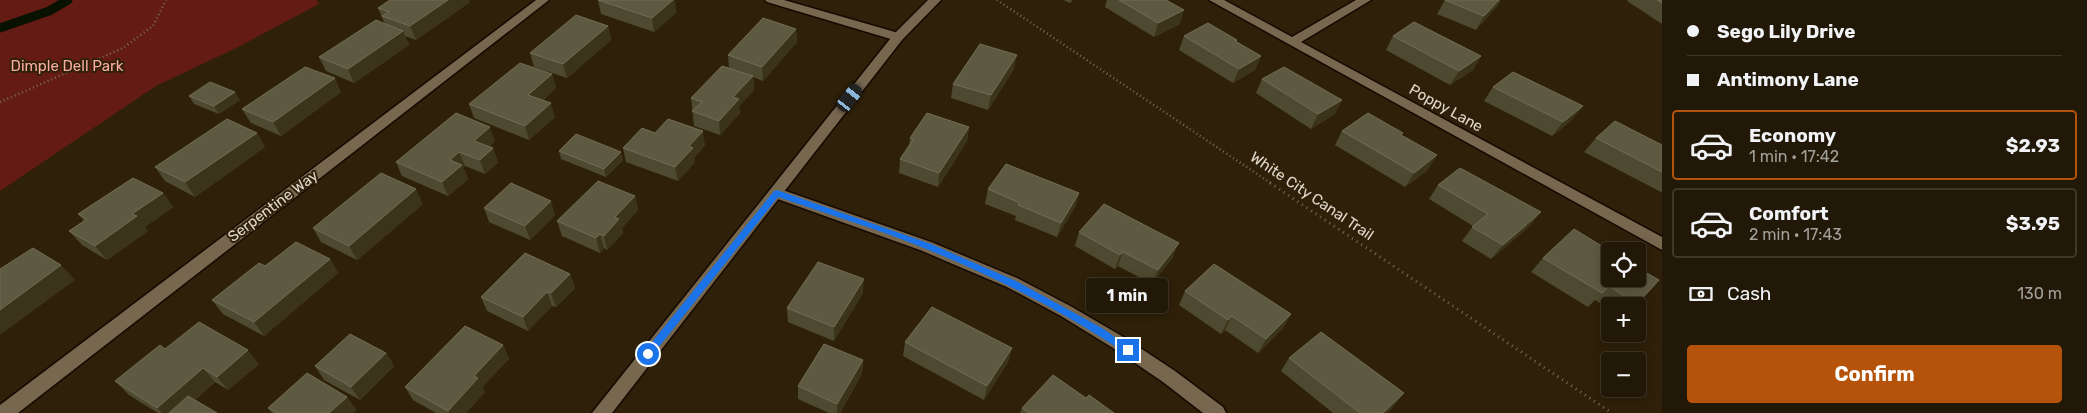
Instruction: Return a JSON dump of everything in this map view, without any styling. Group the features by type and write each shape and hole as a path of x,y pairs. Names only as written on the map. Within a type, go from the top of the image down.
{"street":[{"name":"Serpentine Way","path":"4,413 543,0"},
{"path":"771,0 898,37"},
{"path":"601,413 777,193 898,37 935,0"},
{"name":"Poppy Lane","path":"1215,0 1662,244"},
{"path":"1292,42 1365,0"},
{"path":"777,193 928,246 1013,283 1099,330 1187,389 1217,413"}],"path":[{"path":"0,102 123,48 153,26 166,0"},
{"name":"White City Canal Trail","path":"997,0 1612,413"}],"green space":[{"name":"Dimple Dell Park","path":"0,0 317,0 319,4 236,48 156,86 0,191"}],"building":[{"path":"390,0 448,0 410,26 382,16 389,12 378,8"},
{"path":"598,0 673,0 652,18"},
{"path":"1119,0 1166,0 1184,10 1158,23"},
{"path":"1445,0 1499,0 1484,16"},
{"path":"576,15 608,26 563,64 530,53"},
{"path":"763,18 796,29 762,67 728,55"},
{"path":"376,20 403,31 348,69 319,57"},
{"path":"1414,22 1481,56 1459,71 1393,36"},
{"path":"1208,23 1261,56 1239,69 1184,36"},
{"path":"980,44 1017,55 991,95 953,84"},
{"path":"520,63 552,74 528,95 551,103 525,126 469,104"},
{"path":"722,66 753,76 733,97 739,99 719,121 692,111 702,102 691,98"},
{"path":"305,67 335,78 273,122 242,109"},
{"path":"1284,67 1342,100 1318,114 1262,79"},
{"path":"1513,72 1583,106 1563,122 1493,87"},
{"path":"210,82 235,92 214,106 189,96"},
{"path":"456,113 490,127 474,141 493,148 480,160 459,152 450,160 462,165 442,182 396,162"},
{"path":"927,113 969,127 939,173 900,159 913,140 910,138"},
{"path":"1368,113 1403,133 1401,135 1437,155 1414,173 1342,131"},
{"path":"227,119 257,133 185,182 155,167"},
{"path":"668,119 703,131 689,146 693,148 675,167 623,148 642,128 655,133"},
{"path":"1615,121 1662,145 1662,172 1596,138"},
{"path":"576,134 621,152 604,169 559,151"},
{"path":"1006,164 1079,193 1061,223 1018,205 1020,203 988,189"},
{"path":"1460,168 1541,212 1503,245 1472,227 1488,214 1438,185"},
{"path":"381,173 416,189 349,246 313,228"},
{"path":"133,178 163,193 132,214 137,216 95,246 69,231 87,219 78,214"},
{"path":"598,181 635,196 615,217 619,219 604,236 600,234 596,238 557,221"},
{"path":"511,183 551,201 525,226 484,208"},
{"path":"1104,204 1179,243 1158,270 1123,252 1120,255 1079,232"},
{"path":"1574,229 1601,246 1601,287 1608,287 1602,293 1543,258"},
{"path":"296,242 330,259 254,322 212,300 259,263 265,266"},
{"path":"33,248 61,265 0,310 0,269"},
{"path":"525,253 570,274 551,293 547,292 523,317 481,297"},
{"path":"818,262 864,279 834,327 787,308"},
{"path":"1214,264 1291,314 1266,339 1232,316 1228,320 1185,291"},
{"path":"1646,273 1659,280 1643,297 1626,297 1611,287 1646,287"},
{"path":"932,307 1012,348 987,386 905,342"},
{"path":"199,322 248,350 217,377 203,368 157,408 115,381 160,345 165,349"},
{"path":"465,326 503,345 474,376 478,378 448,411 405,387"},
{"path":"1321,332 1404,393 1383,413 1360,413 1289,358"},
{"path":"350,334 386,353 351,387 315,366"},
{"path":"824,344 863,360 837,404 798,386"},
{"path":"307,373 347,397 329,413 277,413 268,408"},
{"path":"1053,375 1086,398 1089,395 1114,413 1029,413 1022,408"},
{"path":"188,396 217,413 169,413"}],"waterway":[{"path":"0,28 49,11 68,0"}],"route":[{"path":"648,354 777,193 928,246 1013,283 1099,330 1128,350"}]}
